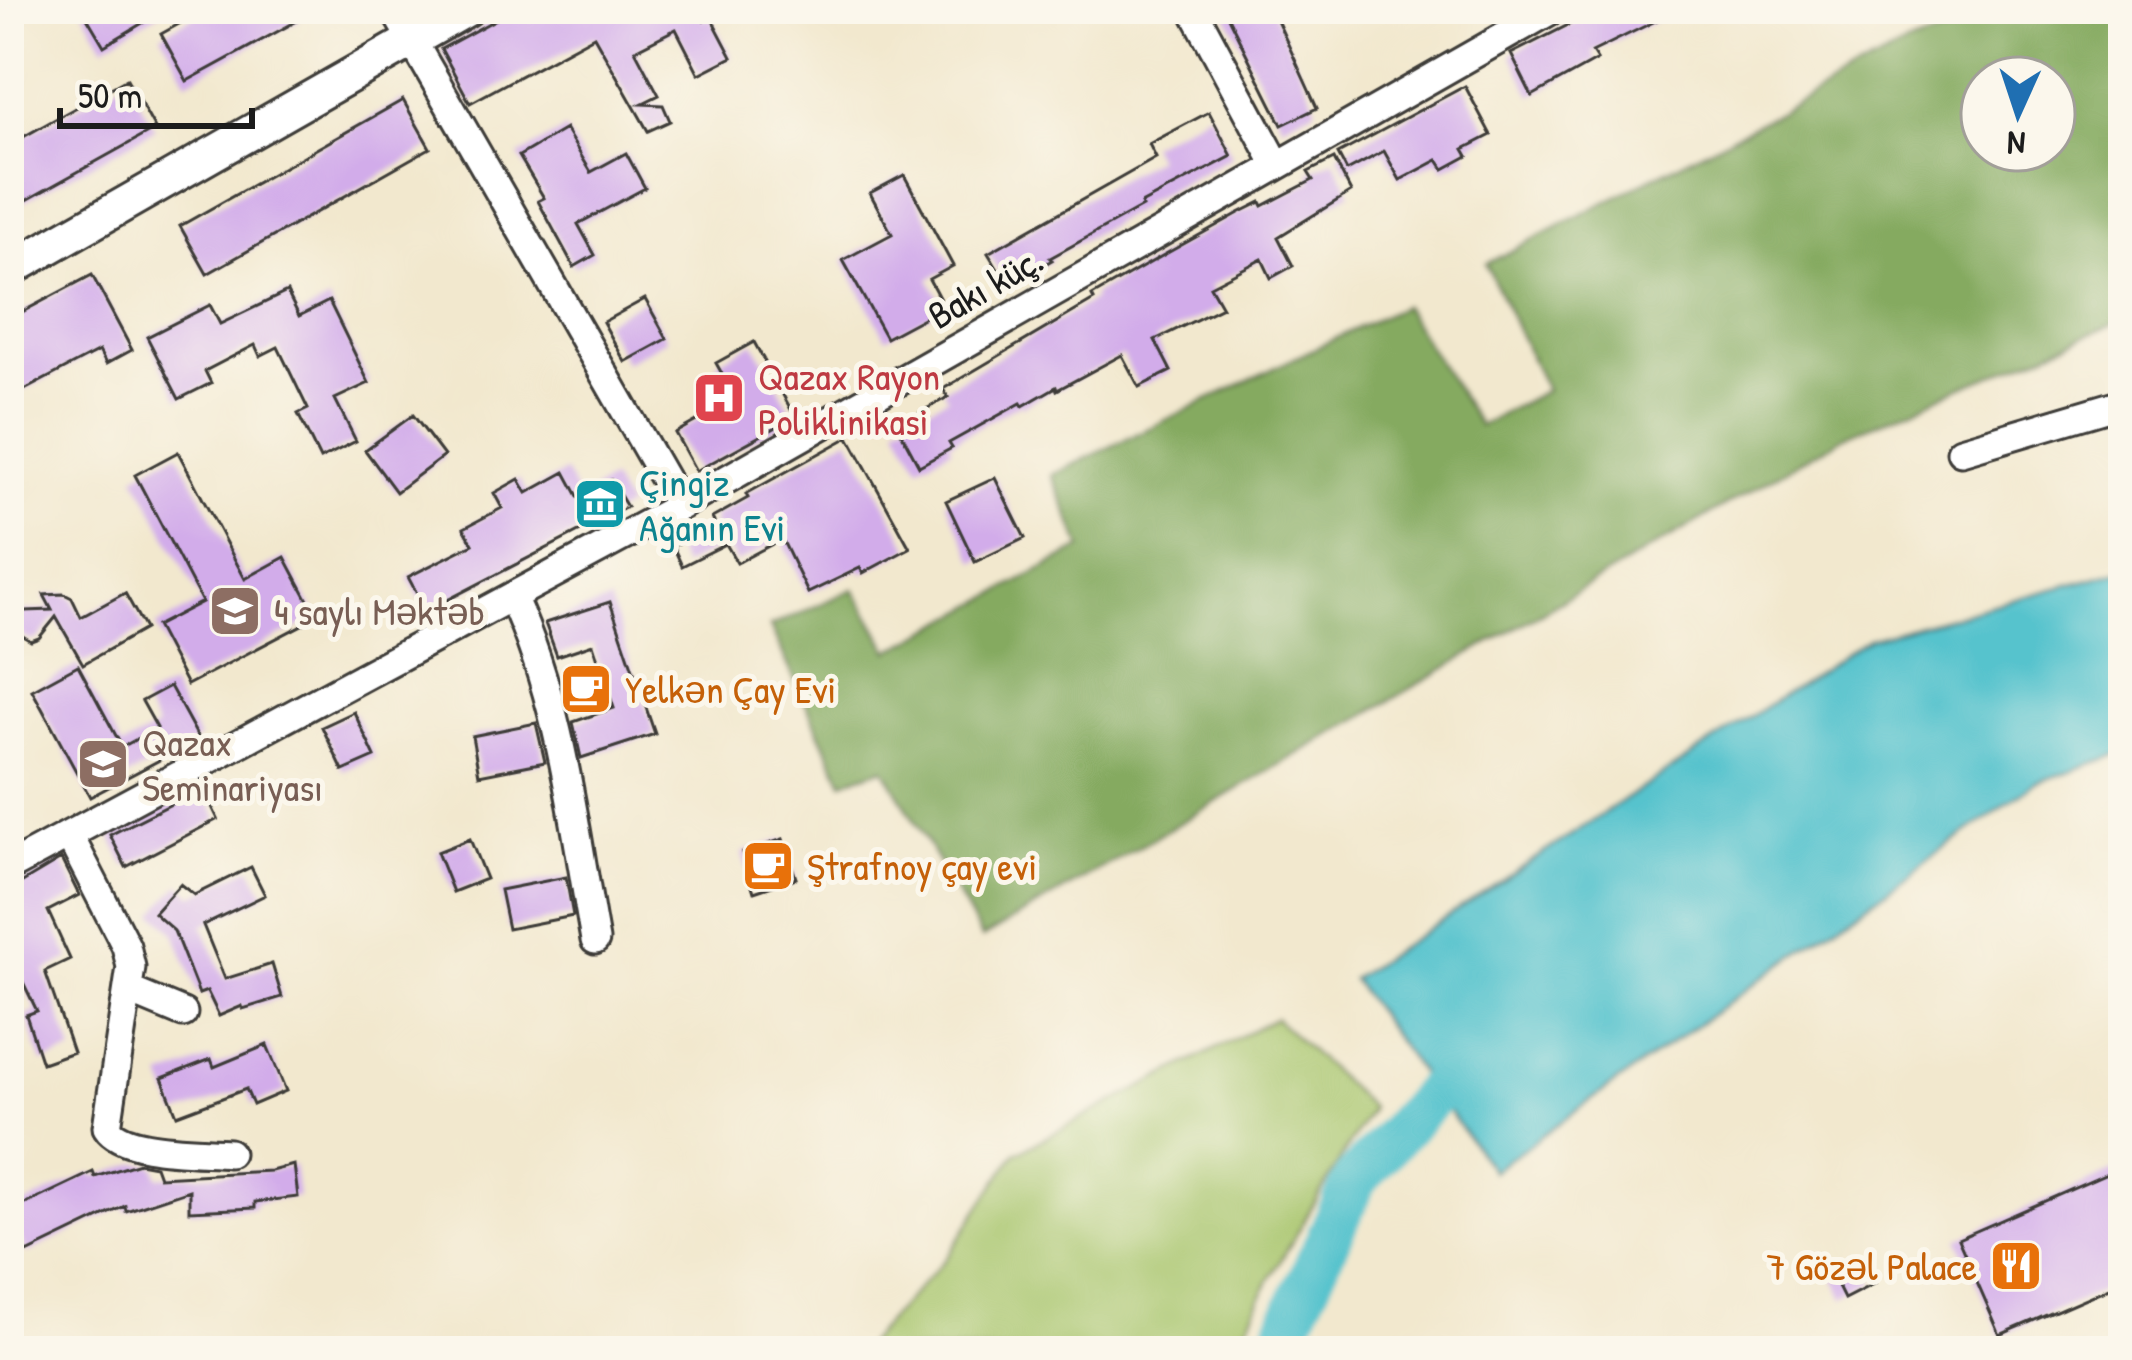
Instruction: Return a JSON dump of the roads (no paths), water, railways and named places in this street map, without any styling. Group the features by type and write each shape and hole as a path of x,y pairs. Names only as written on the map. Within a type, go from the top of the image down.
{"street":[{"path":"394,9 680,506"},
{"path":"9,269 466,9"},
{"path":"1193,9 1277,165"},
{"name":"Bakı küç.","path":"9,867 680,506 1553,9"},
{"path":"1961,451 2123,404"},
{"path":"512,597 533,643 551,706 595,940"},
{"path":"69,835 126,946 131,967 107,1126 113,1137 132,1144 230,1153"},
{"path":"130,991 183,1013"}],"water":[{"path":"2123,570 2123,753 2036,783 1492,1171 1352,979 1869,639"}],"waterway":[{"path":"1277,1351 1355,1180 1474,1049"}],"place":[{"name":"Qazax Rayon Poliklinikasi","path":"719,398"},
{"name":"Çingiz Ağanın Evi","path":"600,504"},
{"name":"4 saylı Məktəb","path":"235,611"},
{"name":"Yelkən Çay Evi","path":"586,689"},
{"name":"Qazax Seminariyası","path":"103,764"},
{"name":"Ştrafnoy çay evi","path":"768,866"},
{"name":"7 Gözəl Palace","path":"2016,1266"}]}
